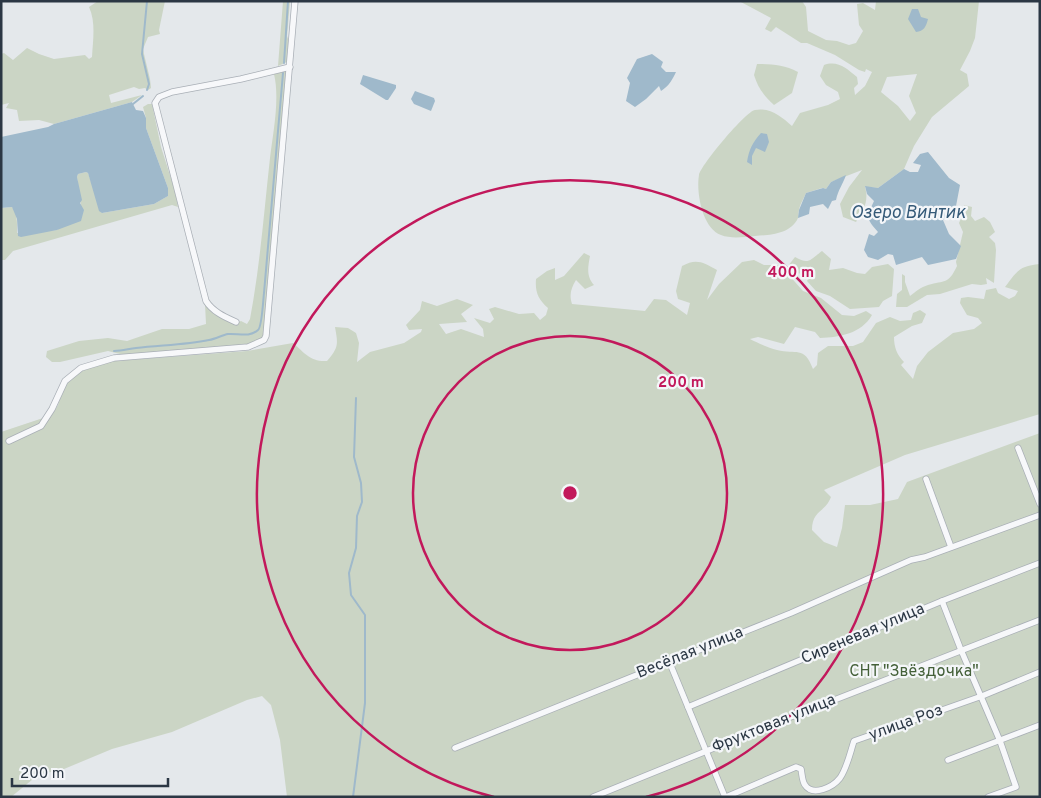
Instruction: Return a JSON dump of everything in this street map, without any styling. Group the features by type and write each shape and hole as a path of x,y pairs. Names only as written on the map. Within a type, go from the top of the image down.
{"street":[{"path":"9,441 41,426 52,409 65,381 81,368 114,358 239,348 255,345 264,340 266,336 295,1"},
{"path":"236,322 210,308 206,301 155,103 159,97 172,92 241,79 290,67"},
{"path":"1018,448 1040,504"},
{"path":"926,479 952,547"},
{"name":"Весёлая улица","path":"455,748 791,613 911,560 925,557 1040,515"},
{"name":"Сиреневая улица","path":"688,707 942,600 1040,563"},
{"path":"942,600 1000,741 1016,786 988,797"},
{"name":"Фруктовая улица","path":"593,797 1040,620"},
{"path":"669,661 705,752 726,797"},
{"name":"улица Роз","path":"726,797 796,767 801,769 805,785 820,791 833,785 840,778 854,741 982,696 1040,672"},
{"path":"948,760 1040,725"}],"green space":[{"path":"98,1 165,1 159,30 160,34 148,37 143,49 151,88 148,90 134,87 109,95 111,103 142,95 132,102 54,124 39,120 19,121 17,110 6,108 9,103 1,105 1,54 4,53 13,60 27,48 54,59 85,55 89,59 92,57 94,31 89,7"},
{"path":"283,1 290,1 287,36 289,42 287,62 278,66"},
{"path":"739,1 802,1 806,7 808,31 826,40 849,45 856,43 863,31 859,25 857,4 863,3 875,10 876,1 979,1 975,38 960,70 967,74 969,86 932,117 914,146 904,169 878,188 865,187 865,205 856,222 843,217 840,204 849,187 862,170 831,182 826,189 822,188 806,193 798,218 795,223 785,230 767,235 729,237 714,231 709,225 702,209 698,182 702,169 734,128 750,113 760,109 775,113 792,126 800,113 828,105 840,99 838,92 826,85 820,76 824,65 838,64 857,77 858,84 854,88 855,95 865,86 872,72 866,69 865,72 859,70 835,55 807,43 801,43 776,27 771,32 765,29 771,18","holes":["917,74 909,96 916,113 910,121 898,106 881,92 887,77"]},
{"path":"757,64 778,65 798,72 792,93 774,105 762,92 756,80 754,75"},
{"path":"286,71 263,338 255,343 207,349 124,355 108,351 60,362 52,362 46,357 47,351 79,341 108,338 127,341 162,329 189,329 206,324 205,304 214,314 222,318 235,324 241,321 247,324 250,319 262,239 275,116 276,84 274,74"},
{"path":"152,104 161,147 178,207 172,205 13,251 5,260 1,260 1,208 12,207 14,210 17,233 57,230 81,206 78,174 88,173 102,213 154,204 168,196 168,188 146,128 143,107"},
{"path":"964,205 972,207 971,216 975,221 984,217 990,222 995,232 989,237 995,243 996,250 994,283 986,278 987,284 972,284 940,294 927,295 907,307 896,307 897,294 902,290 902,274 905,276 910,296 923,287 946,281 951,276 957,266 956,262 963,232 959,223"},
{"path":"822,251 831,259 829,270 843,268 865,274 872,267 888,264 894,269 892,296 883,301 879,307 850,309 830,296 816,291 807,281 811,274 809,271 805,271 803,274 796,273 788,266 795,257 807,261"},
{"name":"СНТ \"Звёздочка\"","path":"584,253 590,256 588,268 591,282 594,285 585,289 576,280 571,292 572,304 645,311 654,299 666,300 687,315 690,303 678,299 676,291 682,266 691,262 700,262 717,270 707,300 719,284 742,262 754,260 764,265 780,265 803,291 821,298 842,315 854,316 866,311 872,315 856,330 835,337 820,338 815,332 795,327 784,344 758,337 750,339 774,349 799,352 810,361 813,369 817,365 818,353 828,346 853,346 863,342 876,323 890,317 900,321 911,320 913,313 920,310 926,314 922,323 912,326 894,337 896,351 904,362 901,365 913,379 917,366 928,352 953,333 974,329 982,323 978,318 967,315 960,303 961,298 984,299 986,290 996,288 998,293 1009,299 1015,296 1018,291 1005,287 1016,273 1027,266 1040,264 1040,414 905,455 824,490 831,497 826,506 816,515 812,530 824,542 837,547 845,505 870,505 898,499 907,482 1040,433 1040,797 287,797 280,740 271,705 262,696 247,700 172,732 112,749 64,769 38,775 11,797 1,797 1,432 43,418 49,419 58,405 64,388 71,379 84,369 114,361 247,351 293,343 312,358 327,361 337,345 335,327 348,328 356,333 359,343 357,362 370,352 404,343 421,332 422,329 409,330 406,325 420,310 422,301 437,306 457,299 473,305 461,314 467,322 439,324 446,334 461,329 484,337 483,329 474,318 490,323 494,319 489,309 495,307 519,314 534,313 540,320 546,315 548,308 538,295 536,279 555,268 555,280 564,276"}],"water":[{"path":"912,9 918,9 921,17 928,19 921,31 916,32 908,19"},
{"path":"652,54 663,62 661,67 666,72 676,72 666,87 661,91 659,86 635,107 626,101 630,83 627,78 637,59"},
{"path":"363,75 396,85 396,88 388,100 386,100 360,84"},
{"path":"415,91 434,98 435,101 431,111 414,104 411,99"},
{"path":"132,102 136,110 143,111 146,118 146,128 168,188 168,196 154,204 102,213 99,211 88,173 78,174 82,200 80,203 84,210 81,221 57,230 18,236 17,219 12,207 1,208 1,137 48,127"},
{"path":"761,133 767,134 769,142 765,152 756,148 752,156 752,165 747,162 749,153"},
{"name":"Озеро Винтик","path":"928,152 949,178 960,185 956,206 943,220 949,234 961,246 956,259 928,265 922,257 896,265 893,255 888,254 878,260 868,257 864,250 869,234 874,236 878,232 868,218 874,201 867,194 865,186 878,188 904,169 910,172 918,172 921,165 913,163 920,154"},
{"path":"846,175 836,200 832,201 828,209 823,204 810,207 809,214 798,218 806,193 823,188 826,189 831,182"}],"waterway":[{"path":"147,1 142,54 149,84 147,90"},
{"path":"284,63 288,1"},
{"path":"114,351 200,342 228,334 247,335 258,330 263,307 283,73"},
{"path":"133,104 143,96"},
{"path":"353,797 365,703 365,615 351,595 349,573 356,548 357,516 362,502 361,483 354,457 356,398"}]}
